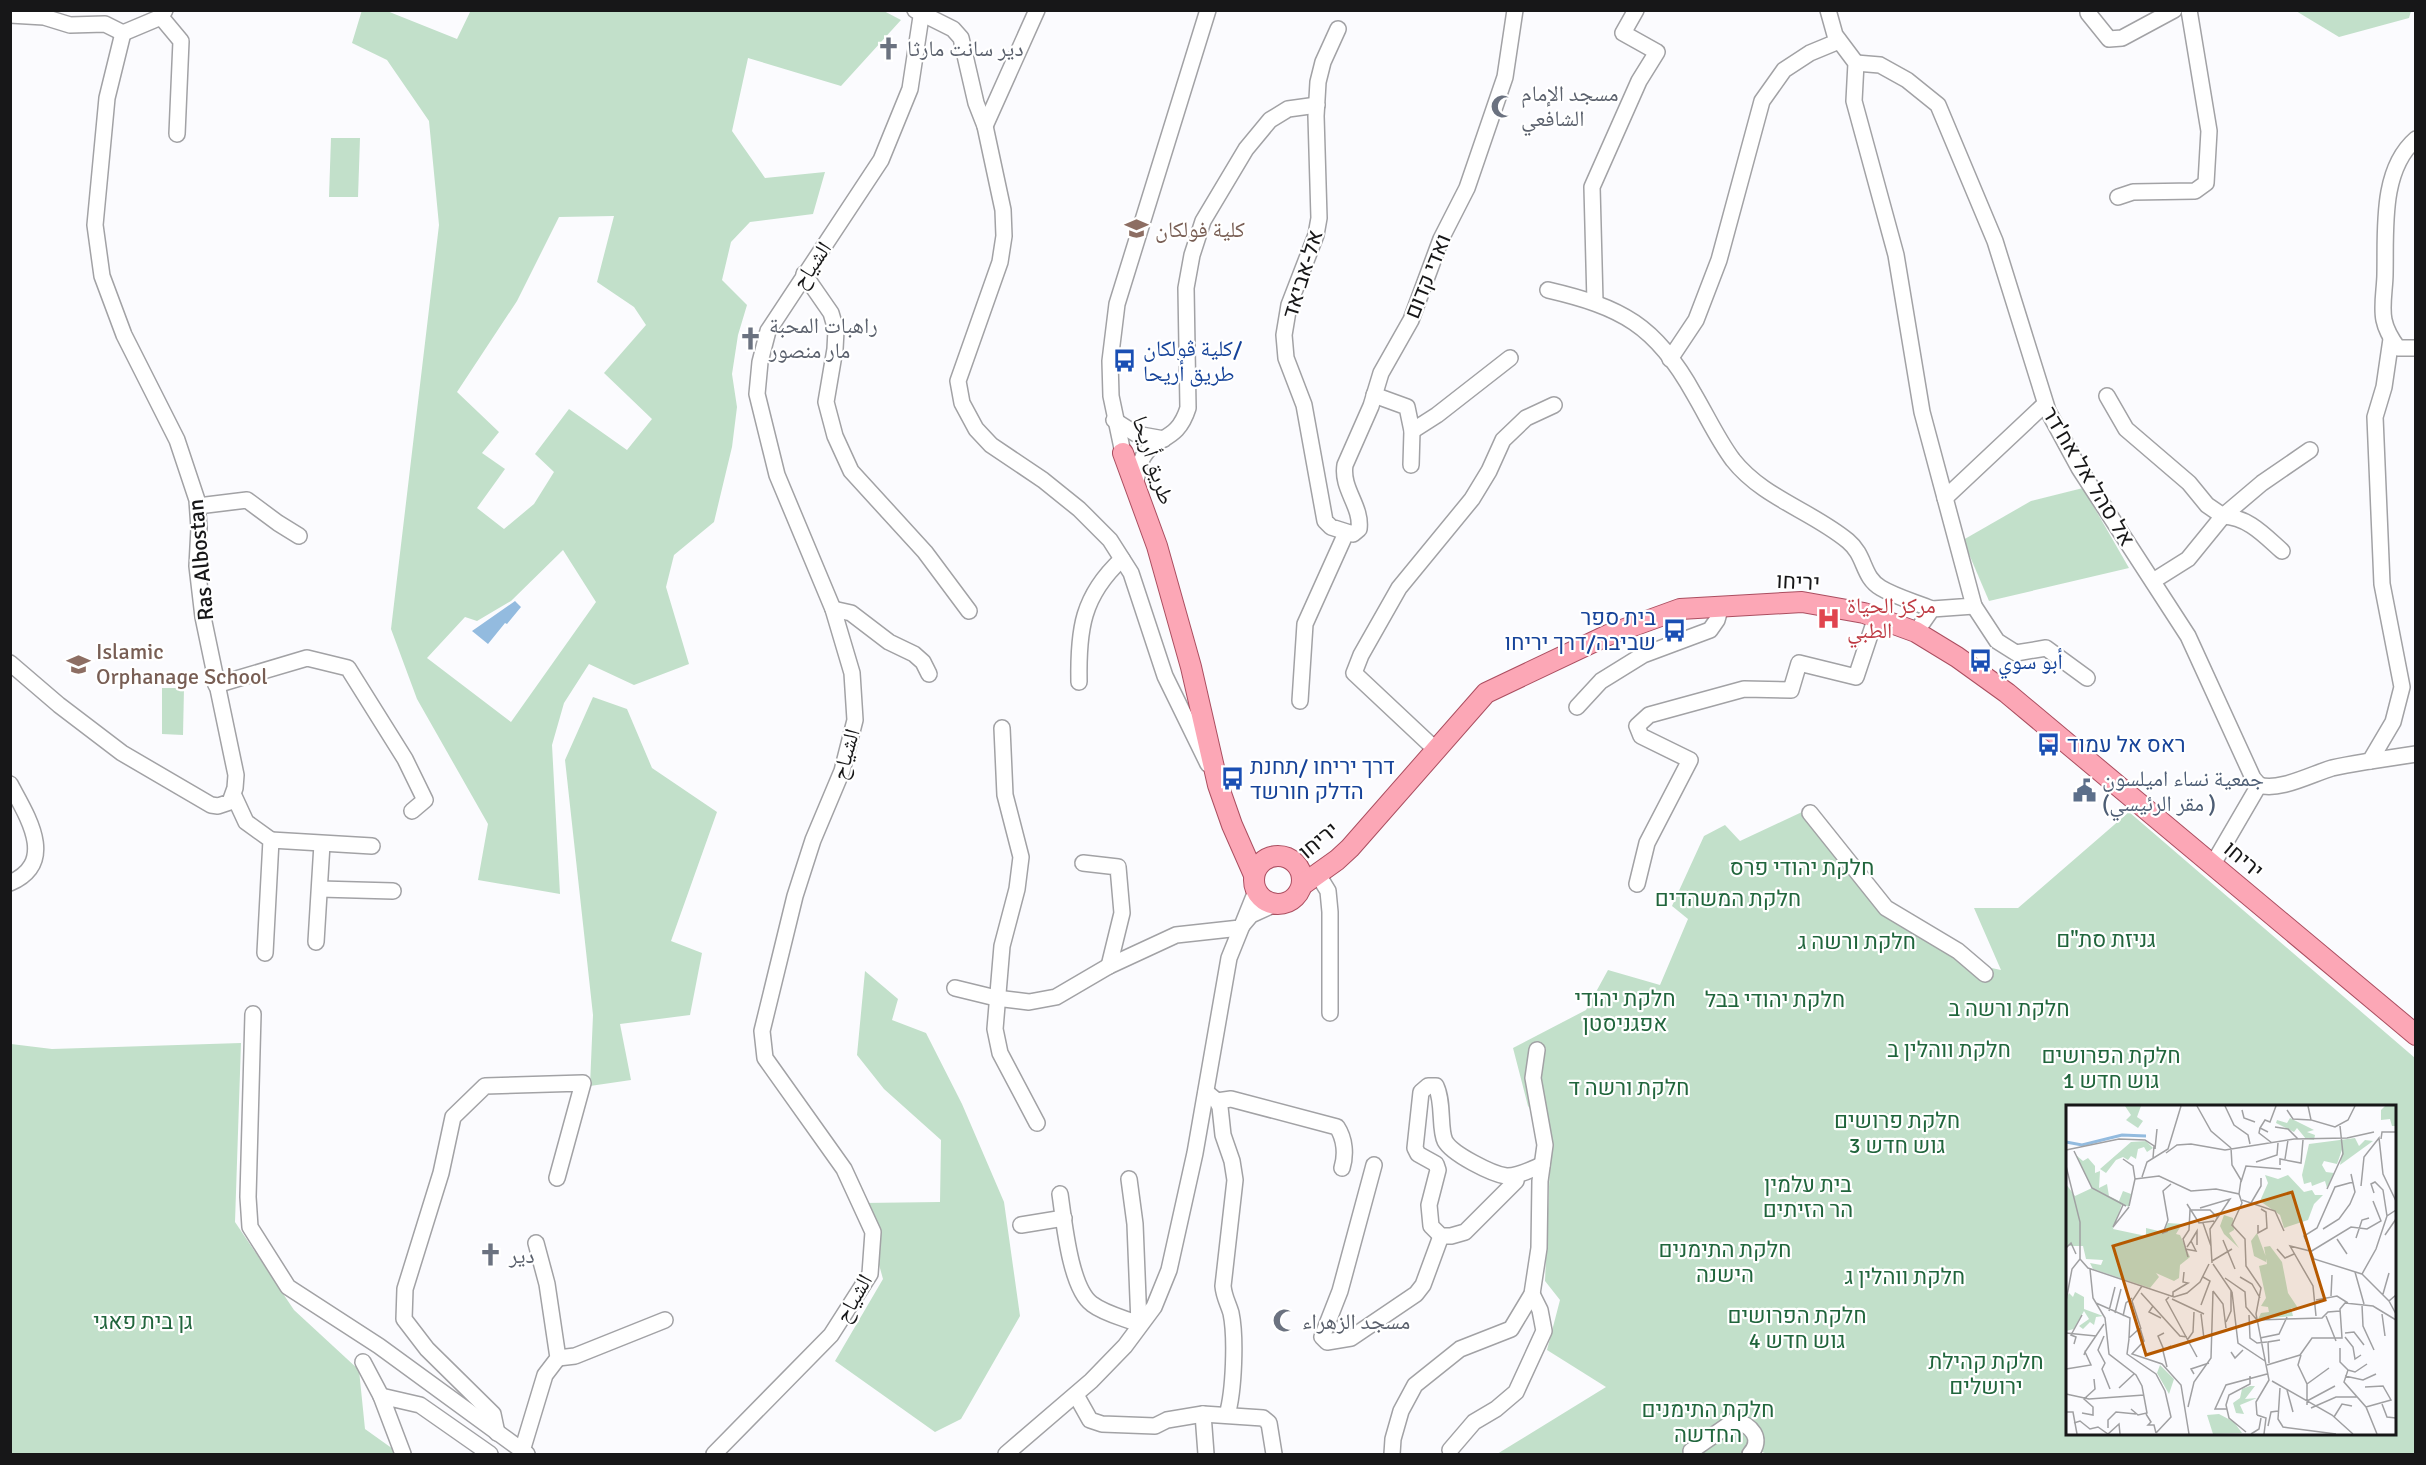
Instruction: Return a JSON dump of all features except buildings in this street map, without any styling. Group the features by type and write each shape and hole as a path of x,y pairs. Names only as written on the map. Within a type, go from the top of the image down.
{"main road":[{"name":"طريق أريحا","path":"1123,453 1157,546 1191,667 1218,784"},
{"name":"יריחו","path":"1310,879 1336,860 1364,832 1486,693 1608,635 1680,609 1802,602 1876,617 1916,632 1957,657 2007,693 2415,1035"},
{"name":"יריחו","path":"1218,784 1255,883"},
{"name":"יריחו","path":"1232,825 1242,838 1255,847 1285,858 1313,860 1329,855 1364,832"},
{"path":"1285,858 1310,879 1289,902 1275,904 1268,902 1255,883 1262,861 1285,858"}],"street":[{"path":"985,126 1037,10"},
{"name":"طريق أريحا","path":"1123,453 1114,420 1110,361 1117,304 1208,10"},
{"name":"ואדי קדום","path":"1350,534 1359,529 1360,522 1343,474 1381,373 1412,320 1441,239 1467,188 1505,77 1515,10"},
{"path":"1595,302 1592,187 1639,81 1657,52 1623,33 1636,10"},
{"path":"1828,10 1834,35 1856,63 1854,101 1896,255 1922,412 1974,606 1997,641 2016,653 2046,648 2087,678"},
{"path":"2088,14 2109,39 2122,38 2174,10"},
{"path":"2118,197 2133,192 2195,191 2206,183 2209,131 2189,10"},
{"path":"920,12 953,28 961,38 976,103 985,126 1003,210 1004,236 993,284 958,381 962,403 976,429 991,445 1043,480 1079,509 1110,540 1131,573 1165,676 1218,784"},
{"name":"الشياح","path":"714,1455 831,1335 870,1274 873,1232 844,1169 765,1058 762,1032 795,896 813,840 842,771 855,720 852,673 833,609 777,475 757,394 760,362 768,331 881,160 910,89 920,12"},
{"path":"10,15 44,17 70,25 106,17 123,33 163,14 181,41 177,134"},
{"name":"אל-אביאד","path":"1338,30 1323,62 1317,105 1319,218 1316,235 1289,305 1284,335 1286,358 1304,405 1325,521 1331,527 1350,534"},
{"name":"Ras Albostan","path":"123,33 106,98 95,225 102,276 124,335 177,440 198,506 197,566 216,685 236,775 234,796"},
{"path":"1670,359 1695,320 1719,260 1762,101 1784,70 1810,53 1839,41"},
{"name":"אל סהל אל אח'דר","path":"1856,63 1880,65 1907,80 1938,105 1995,242 2045,404 2079,468 2188,636 2253,778 2259,785"},
{"path":"1135,485 1142,458 1148,450 1175,433 1184,422 1188,408 1186,288 1192,255 1203,221 1246,149 1270,120 1288,109 1317,105"},
{"path":"2415,139 2392,179 2387,204 2384,320 2391,339 2398,348 2415,348"},
{"path":"804,274 831,313 836,330 826,402 835,436 851,471 925,552 969,611"},
{"path":"1548,290 1616,310 1647,331 1692,390 1734,461 1755,483 1776,497 1815,517 1851,543 1863,560 1867,577 1880,588 1932,609 1974,606"},
{"path":"2370,761 2393,722 2402,687 2382,584 2375,417 2384,387 2391,339"},
{"path":"1412,431 1437,415 1510,358"},
{"path":"1374,395 1407,407 1412,431 1411,465"},
{"path":"2107,396 2126,429 2189,483 2208,505 2223,516 2235,516 2252,525 2282,550"},
{"path":"1945,498 2045,404"},
{"path":"1436,749 1354,673 1361,655 1399,588 1472,499 1489,471 1503,440 1526,418 1554,405"},
{"path":"1114,420 1136,434 1164,439"},
{"path":"2153,581 2188,559 2223,516 2262,483 2310,450"},
{"path":"198,506 247,500 278,524 299,536"},
{"path":"1300,701 1305,624 1350,534"},
{"path":"1079,682 1078,652 1083,617 1105,574 1122,559"},
{"path":"1577,707 1601,681 1643,655 1710,630 1718,620 1721,606"},
{"path":"833,609 851,613 889,642 914,654 923,662 929,674"},
{"path":"1916,632 1932,609"},
{"path":"1637,884 1647,843 1690,760 1641,736 1637,726 1649,715 1744,688 1791,690 1799,663 1856,677 1876,617"},
{"path":"216,685 307,658 348,668 405,759 425,800 412,811"},
{"path":"10,663 59,705 122,753 211,805 225,804 230,802 234,796"},
{"path":"1002,728 1005,795 1021,857 1017,889 1002,946 995,1029 1000,1053 1037,1123"},
{"path":"2213,864 2259,785 2267,788 2277,786 2336,767 2415,753"},
{"path":"10,784 34,833 36,849 33,865 23,877 10,883"},
{"path":"234,796 246,822 271,840 372,846"},
{"path":"1810,813 1886,908 1958,951 1985,974"},
{"path":"265,953 271,840"},
{"path":"316,942 322,844"},
{"path":"1083,863 1118,867 1122,914 1109,966"},
{"path":"1310,879 1328,891 1330,1013"},
{"path":"1006,1455 1076,1395 1125,1346 1139,1324 1154,1307 1169,1270 1195,1152 1212,1097 1229,958 1255,883"},
{"path":"320,889 393,891"},
{"path":"955,988 996,998 1029,1002 1056,997 1109,966 1176,935 1240,928 1251,915 1275,904"},
{"path":"253,1014 248,1197 250,1227 288,1287 379,1346 524,1453 545,1375 558,1358 547,1284 536,1243"},
{"path":"1392,1455 1393,1439 1401,1411 1415,1385 1460,1349 1511,1329 1532,1294 1539,1248 1542,1165 1545,1145 1533,1078 1537,1050"},
{"path":"497,1433 493,1414 427,1349 404,1319 405,1289 441,1173 453,1117 485,1086 583,1083 557,1178"},
{"path":"1441,1236 1431,1226 1429,1204 1438,1170 1436,1164 1418,1154 1414,1148 1421,1092 1428,1086 1436,1086 1440,1095 1444,1140 1451,1148 1481,1167 1506,1176 1517,1175 1542,1165"},
{"path":"1212,1097 1337,1127 1342,1135 1345,1159 1342,1168"},
{"path":"1212,1097 1234,1180 1223,1286 1225,1300 1231,1312 1233,1348 1232,1393 1227,1415"},
{"path":"1374,1165 1340,1291 1322,1337 1327,1342 1351,1338 1416,1294 1423,1285 1441,1236"},
{"path":"1441,1236 1465,1232 1516,1181 1517,1175"},
{"path":"1129,1179 1135,1224 1139,1324"},
{"path":"1059,1194 1075,1279 1089,1302 1102,1311 1139,1324"},
{"path":"1022,1225 1064,1218"},
{"path":"1450,1450 1474,1422 1496,1409 1516,1392 1544,1331 1540,1310 1532,1294"},
{"path":"558,1358 575,1356 665,1320"},
{"path":"363,1362 381,1396 403,1455"},
{"path":"1076,1395 1090,1420 1102,1424 1155,1425 1167,1420 1203,1414 1263,1418 1269,1423 1274,1455"},
{"path":"381,1396 420,1405 490,1455"},
{"path":"1203,1414 1206,1455"},
{"path":"1691,1452 1734,1421 1750,1426 1755,1432 1756,1444 1750,1455"},
{"path":"1028,1438 1029,1455"}],"green space":[{"path":"362,10 387,11 457,39 471,10 882,10 901,20 841,86 748,58 732,131 765,178 825,172 813,214 750,222 731,242 722,280 747,305 738,335 732,374 737,407 732,447 714,522 674,555 666,587 689,664 634,685 589,664 564,703 552,745 560,894 478,880 488,824 417,699 391,629 439,225 429,121 387,60 352,43","holes":["614,216 597,282 634,307 646,325 604,373 652,419 627,450 569,409 535,454 554,472 534,504 504,529 477,508 505,469 482,453 499,432 457,392 517,301 559,217","563,550 596,602 511,722 427,658 465,617 477,621 511,601"]},
{"path":"2296,11 2411,11 2409,18 2339,37"},
{"path":"331,138 360,138 358,197 329,197"},
{"path":"2083,488 2129,568 1989,601 1963,540 2031,501"},
{"path":"162,688 184,688 183,735 162,734"},
{"path":"593,697 627,709 652,768 717,812 671,941 702,953 690,1015 620,1024 631,1080 590,1086 593,1015 565,760"},
{"name":"בית עלמין הר הזיתים","path":"1802,812 1879,911 1963,962 2001,970 1974,908 2018,908 2129,812 2415,1058 2415,1454 1767,1454 1748,1449 1742,1454 1497,1454 1606,1387 1547,1350 1560,1300 1545,1281 1551,1140 1528,1106 1513,1048 1586,1010 1608,970 1660,985 1688,919 1672,906 1704,836 1725,825 1740,841"},
{"path":"865,971 898,999 892,1020 926,1033 962,1104 1004,1202 1020,1316 961,1419 935,1432 835,1361 883,1279 862,1203 940,1202 941,1140 884,1089 857,1055"},
{"name":"גן בית פאגי","path":"241,1043 235,1222 294,1310 359,1370 365,1429 400,1454 11,1454 11,1044 52,1049"}],"water":[{"path":"515,601 521,607 488,644 472,631"}],"place":[{"name":"دير سانت مارثا","path":"889,48"},
{"name":"مسجد الإمام الشافعي","path":"1503,106"},
{"name":"كلية فولكان","path":"1137,229"},
{"name":"راهبات المحبة مار منصور","path":"751,338"},
{"name":"كلية ڤولكان/ طريق أريحا","path":"1125,361"},
{"name":"مركز الحياة الطبي","path":"1829,618"},
{"name":"בית ספר שביבה/דרך יריחו","path":"1674,630"},
{"name":"أبو سوي","path":"1980,661"},
{"name":"Islamic Orphanage School","path":"78,664"},
{"name":"ראס אל עמוד","path":"2049,744"},
{"name":"דרך יריחו /תחנת הדלק חורשד","path":"1232,779"},
{"name":"جمعية نساء اميلسون (مقر الرئيسي )","path":"2084,791"},
{"name":"دير","path":"491,1255"},
{"name":"مسجد الزهراء","path":"1284,1321"}],"park label":[{"name":"חלקת יהודי פרס","path":"1802,867"},
{"name":"חלקת המשהדים","path":"1728,898"},
{"name":"גניזת סת\"ם","path":"2106,939"},
{"name":"חלקת ורשה ג","path":"1857,941"},
{"name":"חלקת יהודי בבל","path":"1775,999"},
{"name":"חלקת ורשה ב","path":"2009,1008"},
{"name":"חלקת יהודי אפגניסטן","path":"1625,1010"},
{"name":"חלקת ווהלין ב","path":"1949,1049"},
{"name":"חלקת הפרושים גוש חדש 1","path":"2111,1068"},
{"name":"חלקת ורשה ד","path":"1629,1087"},
{"name":"חלקת פרושים גוש חדש 3","path":"1897,1132"},
{"name":"חלקת התימנים הישנה","path":"1725,1262"},
{"name":"חלקת ווהלין ג","path":"1905,1276"},
{"name":"חלקת הפרושים גוש חדש 4","path":"1797,1328"},
{"name":"חלקת קהילת ירושלים","path":"1986,1374"},
{"name":"חלקת התימנים החדשה","path":"1708,1422"}]}
